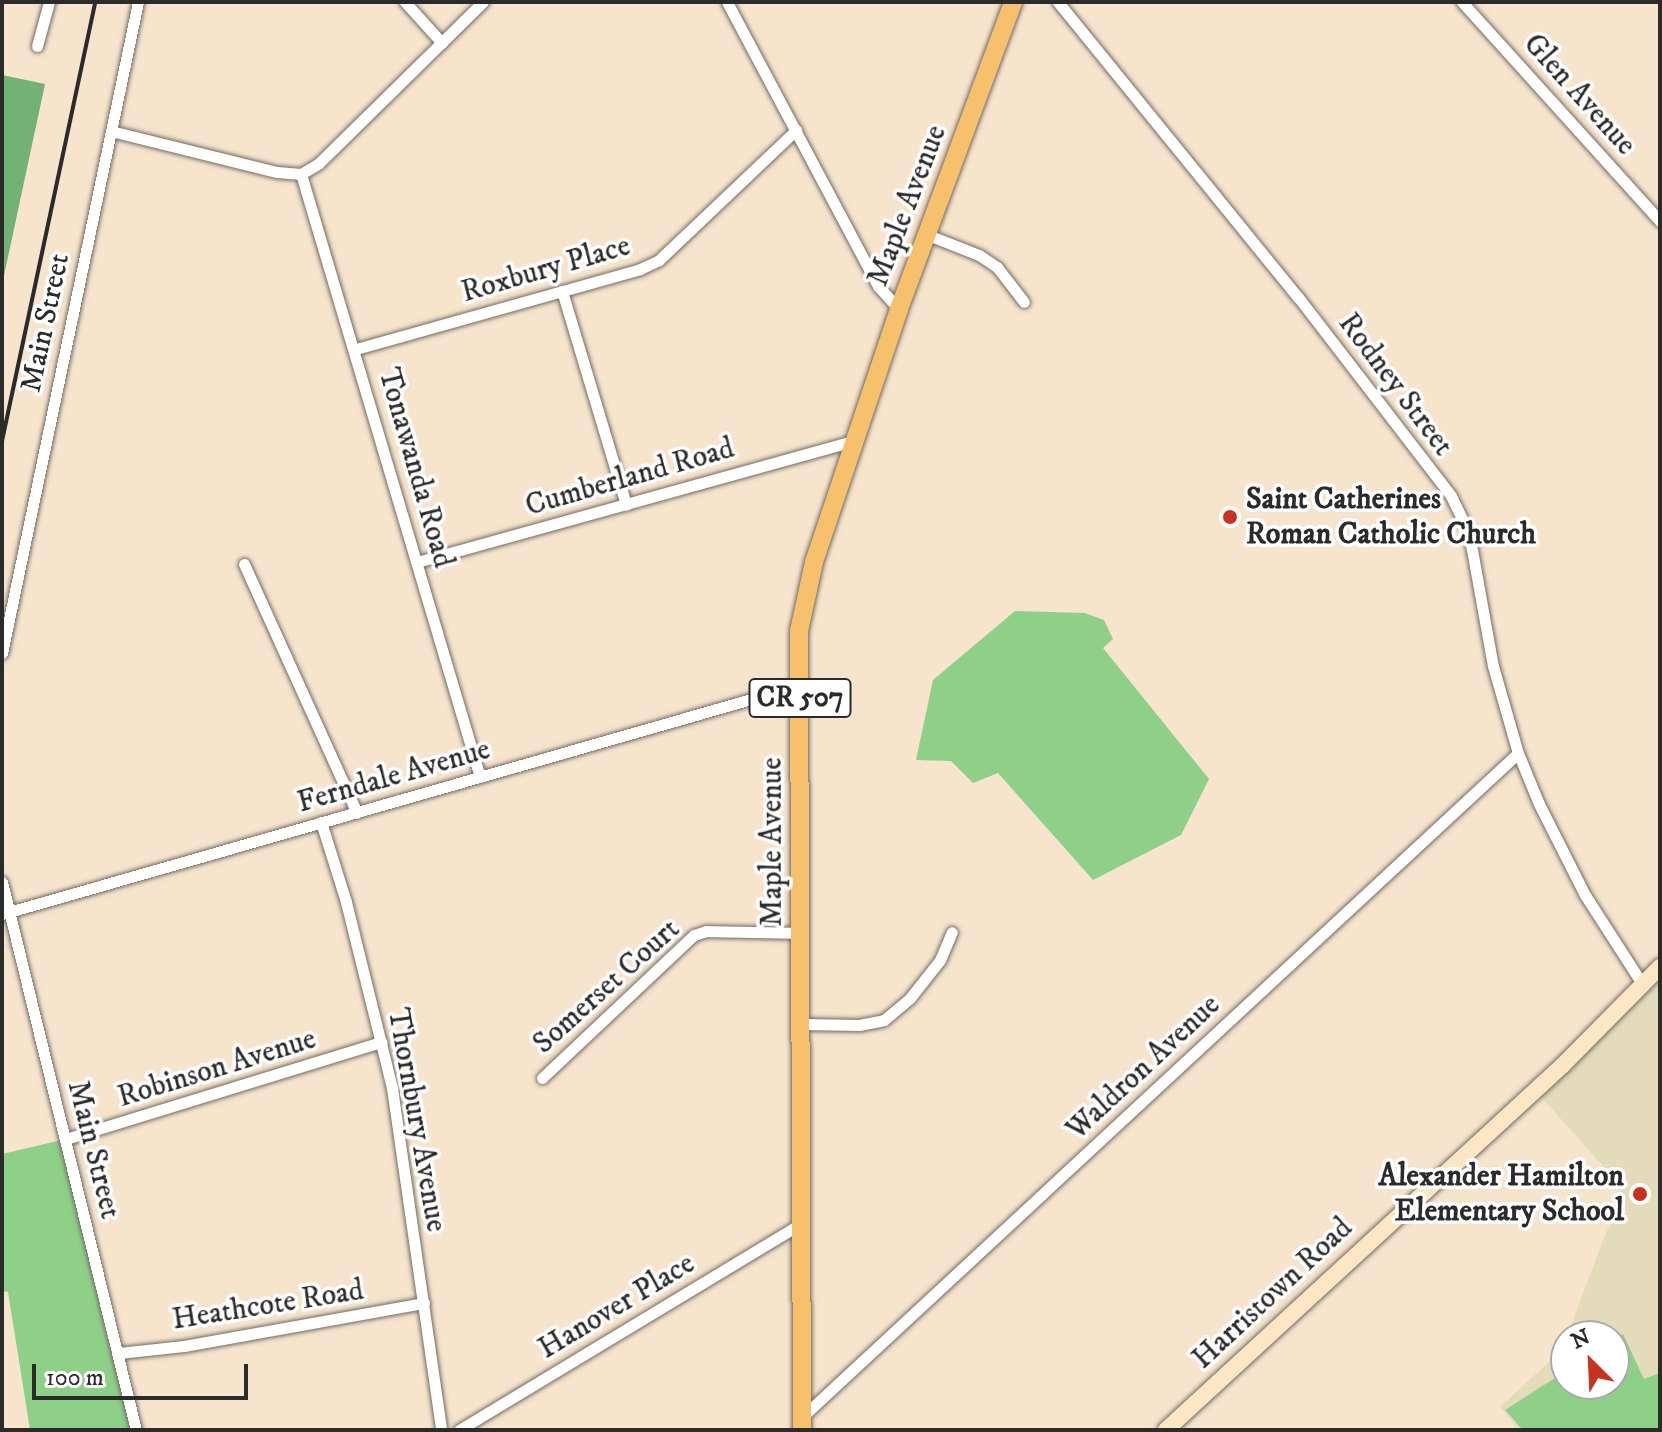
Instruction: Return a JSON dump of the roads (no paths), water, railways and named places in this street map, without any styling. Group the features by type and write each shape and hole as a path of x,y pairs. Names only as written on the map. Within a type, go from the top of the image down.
{"main road":[{"name":"Maple Avenue","path":"802,1424 799,631 805,598 899,309 1013,2"}],"street":[{"path":"37,46 49,2"},
{"name":"Main Street","path":"2,653 138,2"},
{"path":"405,2 442,43"},
{"path":"111,131 277,172 301,174 319,163 483,2"},
{"path":"727,2 878,286 899,309"},
{"name":"Rodney Street","path":"1058,2 1298,297 1451,496 1469,533 1493,666 1518,753 1539,804 1585,895 1643,985"},
{"name":"Glen Avenue","path":"1462,2 1660,221"},
{"name":"Roxbury Place","path":"356,349 562,291 659,260 796,130"},
{"name":"Tonawanda Road","path":"301,174 356,349 480,777"},
{"path":"928,235 979,255 997,267 1024,302"},
{"path":"562,291 626,505"},
{"name":"Cumberland Road","path":"417,562 856,440"},
{"path":"244,564 357,813"},
{"name":"Ferndale Avenue","path":"6,913 800,685"},
{"name":"Waldron Avenue","path":"802,1424 1518,753"},
{"name":"Thornbury Avenue","path":"321,822 346,902 392,1088 441,1430"},
{"name":"Main Street","path":"2,882 6,913 66,1139 136,1430"},
{"name":"Somerset Court","path":"542,1078 694,935 706,931 800,933"},
{"path":"801,1024 859,1025 884,1020 910,998 933,970 952,932"},
{"name":"Harristown Road","path":"1178,1425 1563,1065 1660,967"},
{"name":"Robinson Avenue","path":"66,1139 381,1042"},
{"name":"Hanover Place","path":"459,1430 800,1224"},
{"name":"Heathcote Road","path":"119,1353 184,1346 424,1303"}],"railway":[{"path":"2,441 95,2"}],"place":[{"name":"Saint Catherines Roman Catholic Church","path":"1230,517"},
{"name":"Alexander Hamilton Elementary School","path":"1640,1194"}]}
